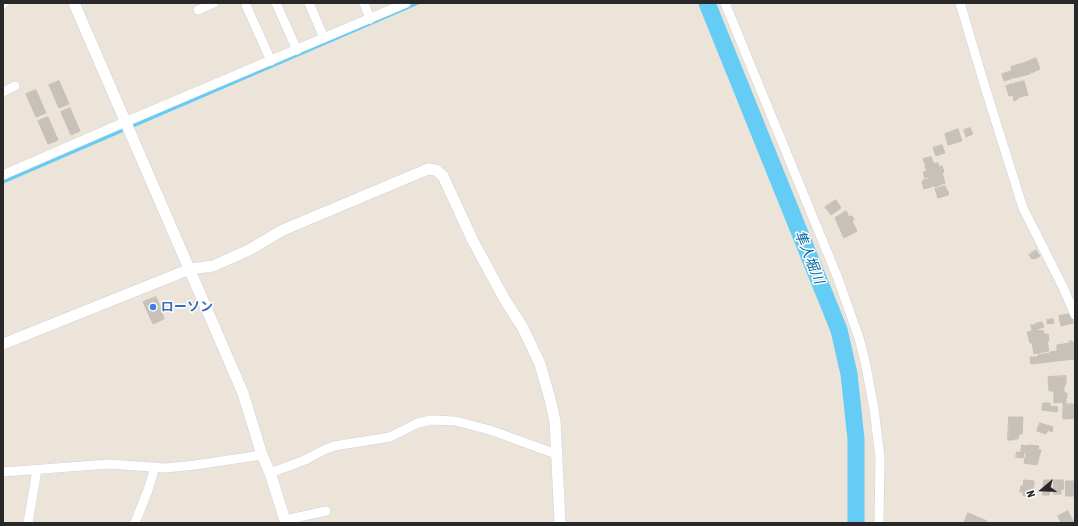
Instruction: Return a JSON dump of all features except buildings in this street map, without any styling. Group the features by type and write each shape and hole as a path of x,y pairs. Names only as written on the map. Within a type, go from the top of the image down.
{"street":[{"path":"74,3 243,393 262,455 270,473 286,522 326,511"},
{"path":"198,10 214,3"},
{"path":"276,3 297,50"},
{"path":"309,3 324,38"},
{"path":"364,3 370,19"},
{"path":"3,176 125,122 406,3"},
{"path":"725,3 837,276 859,338 874,409 880,457 879,523"},
{"path":"960,3 1024,208 1064,287 1075,315"},
{"path":"246,5 271,61"},
{"path":"3,92 15,86"},
{"path":"3,344 190,269 213,266 249,250 283,230 428,169 436,170 443,176 473,241 505,300 523,328 540,364 553,413 560,523"},
{"path":"270,473 305,460 334,446 390,437 418,422 431,420 455,421 490,430 556,454"},
{"path":"3,472 109,464 166,468 262,455"},
{"path":"135,523 155,467"},
{"path":"28,523 37,470"}],"waterway":[{"path":"3,182 418,3"},
{"name":"隼人堀川","path":"707,3 839,330 849,374 856,439 856,523"}],"place":[{"name":"ローソン","path":"153,307"}]}
